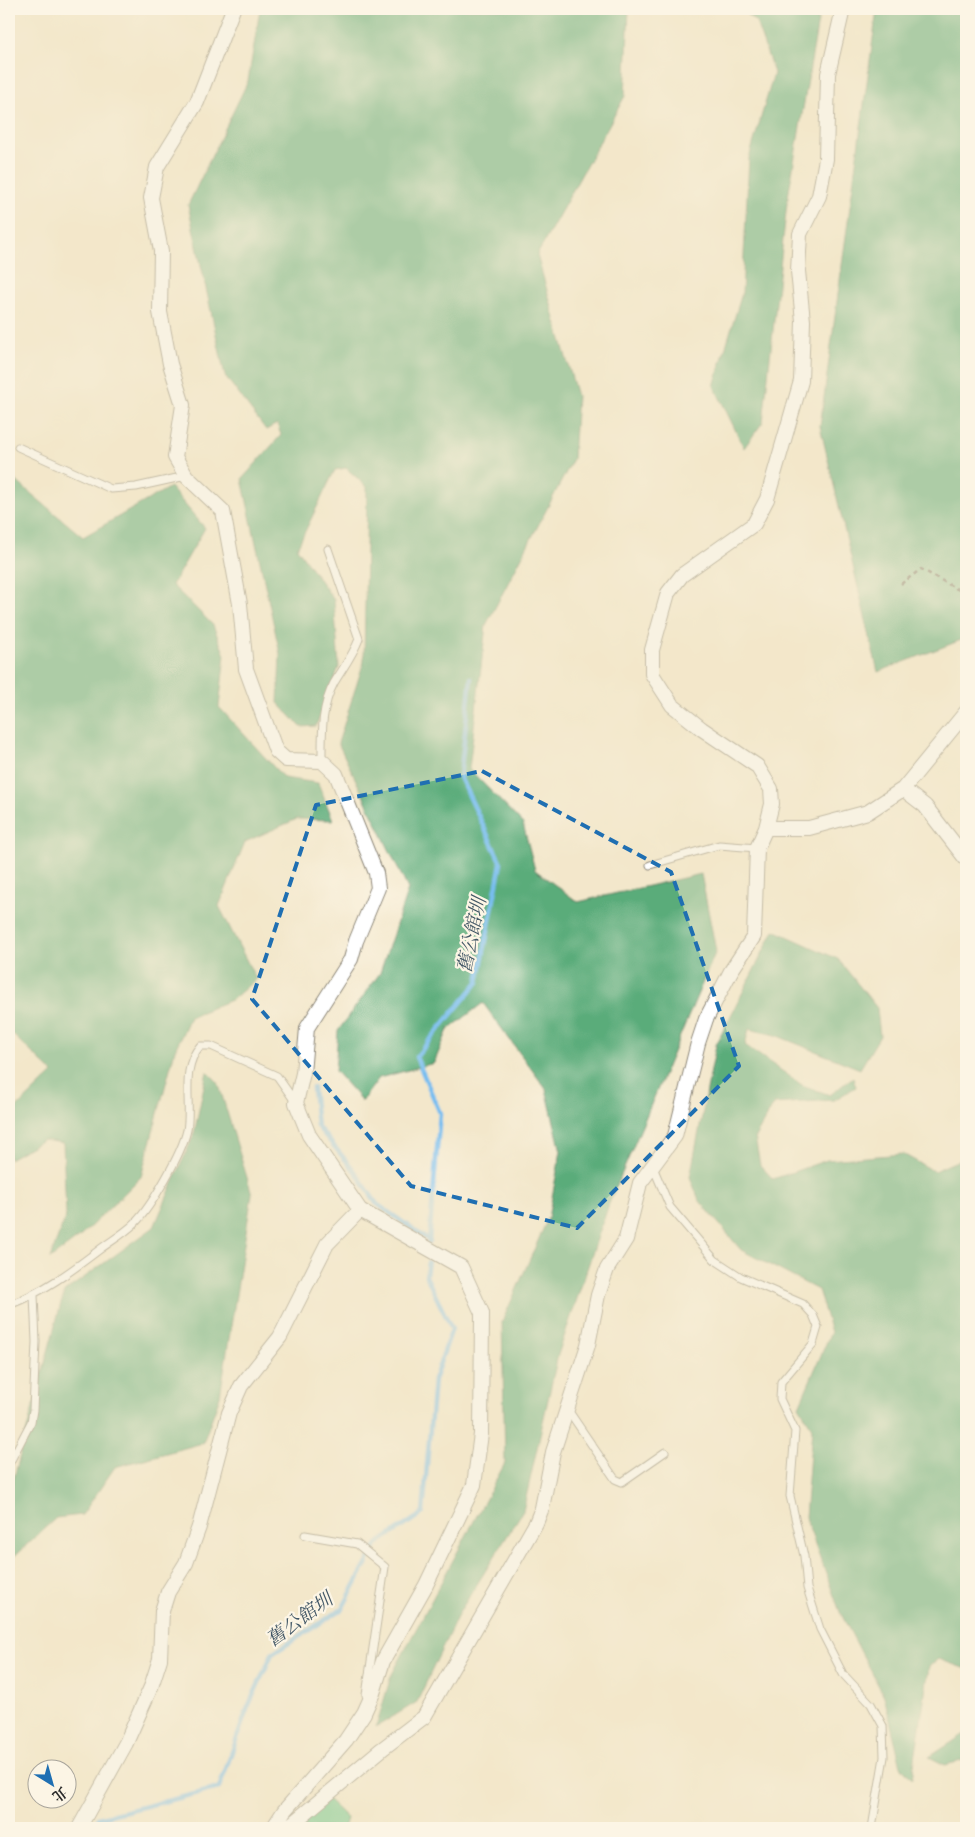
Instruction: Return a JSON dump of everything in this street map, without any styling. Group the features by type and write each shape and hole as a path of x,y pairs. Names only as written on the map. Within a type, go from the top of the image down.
{"street":[{"path":"234,9 197,102 157,167 150,198 161,251 160,312 170,364 183,405 175,457 186,476 223,511 240,604 246,669 276,751 286,760 322,761 336,774 376,873 378,888 356,941 351,959 307,1028 303,1073 296,1103 309,1135 360,1210 461,1267 482,1313 481,1434 474,1485 426,1585 383,1661 364,1713 346,1740 284,1811 274,1828"},
{"path":"288,1828 376,1754 424,1717 536,1523 542,1508 554,1452 588,1345 598,1295 606,1269 626,1238 640,1183 652,1164 659,1159 675,1136 698,1043 706,1019 730,971 754,936 757,848 766,828 772,804 771,789 757,766 702,729 672,705 652,674 652,650 668,593 682,575 754,524 767,499 801,381 802,321 798,271 800,234 819,196 824,169 828,74 843,9"},
{"path":"766,828 809,828 868,812 903,789 966,712"},
{"path":"903,789 925,806 966,859"},
{"path":"79,1828 126,1743 151,1687 160,1659 162,1611 168,1592 186,1563 199,1527 229,1413 241,1386 280,1337 327,1244 360,1210"}],"lane":[{"path":"18,447 111,488 136,487 186,476"},
{"path":"322,761 322,718 333,685 353,656 359,639 328,550"},
{"path":"650,865 719,845 757,848"},
{"path":"9,1305 34,1295 52,1284 135,1223 147,1209 182,1147 187,1129 189,1071 193,1054 200,1046 211,1046 277,1076 296,1103"},
{"path":"652,1164 670,1207 715,1260 742,1278 803,1304 813,1315 818,1327 813,1344 781,1382 780,1399 795,1431 790,1496 804,1556 807,1588 820,1629 843,1674 871,1704 883,1726 884,1757 872,1828"},
{"path":"9,1464 30,1422 33,1410 36,1342 34,1295"},
{"path":"568,1410 614,1479 622,1482 666,1452"},
{"path":"305,1535 357,1544 385,1568 364,1713"}],"path":[{"path":"901,584 921,568 966,594"}],"highlighted area":[{"path":"482,771 671,872 739,1066 577,1228 411,1186 252,999 316,805"}],"green space":[{"path":"260,9 629,9 625,96 537,255 577,396 573,459 486,625 469,769 523,824 535,870 578,902 701,874 716,951 609,1204 558,1355 523,1511 459,1613 417,1702 376,1727 391,1676 505,1463 502,1322 548,1218 561,1151 546,1089 483,1003 448,1030 434,1063 379,1078 362,1101 335,1071 338,1031 380,973 408,889 338,743 364,661 367,487 346,468 335,470 297,548 334,600 339,667 316,726 301,727 278,703 280,654 242,479 281,435 277,424 266,430 225,376 188,205 248,81"},
{"path":"740,9 820,9 787,203 763,422 744,448 714,386 742,293 749,158 774,73 756,22"},
{"path":"877,9 966,9 966,641 964,639 878,672 820,426"},
{"path":"15,480 83,537 170,487 205,528 172,585 213,625 225,655 219,707 284,778 318,783 333,820 297,819 245,842 219,906 256,979 233,999 190,1017 175,1050 141,1177 81,1236 50,1259 66,1215 63,1143 43,1140 9,1159 9,1115 53,1073 9,1031 9,504"},
{"path":"774,930 838,959 877,1008 880,1036 860,1069 775,1035 749,1029 745,1045 802,1085 830,1095 853,1077 856,1087 834,1100 774,1104 755,1137 760,1165 773,1179 827,1160 903,1154 934,1171 966,1157 966,1669 938,1659 929,1667 912,1779 901,1766 884,1696 840,1612 805,1517 812,1428 799,1406 831,1332 818,1290 741,1250 699,1200 690,1177 716,1045"},
{"path":"207,1071 218,1082 252,1194 220,1396 203,1443 115,1467 82,1515 56,1518 9,1561 9,1496 64,1292 154,1227 194,1134"},
{"path":"966,1733 966,1760 945,1765 929,1757"},
{"path":"327,1799 347,1818 344,1828 293,1828"}],"waterway":[{"name":"舊公館圳","path":"429,1242 440,1113 416,1057 478,982 501,863 460,777 471,678"},
{"path":"313,1088 317,1126 354,1170 377,1204 430,1241"},
{"name":"舊公館圳","path":"98,1818 219,1788 248,1707 272,1654 342,1609 377,1544 423,1513 434,1380 452,1329 426,1276 428,1262"}]}
